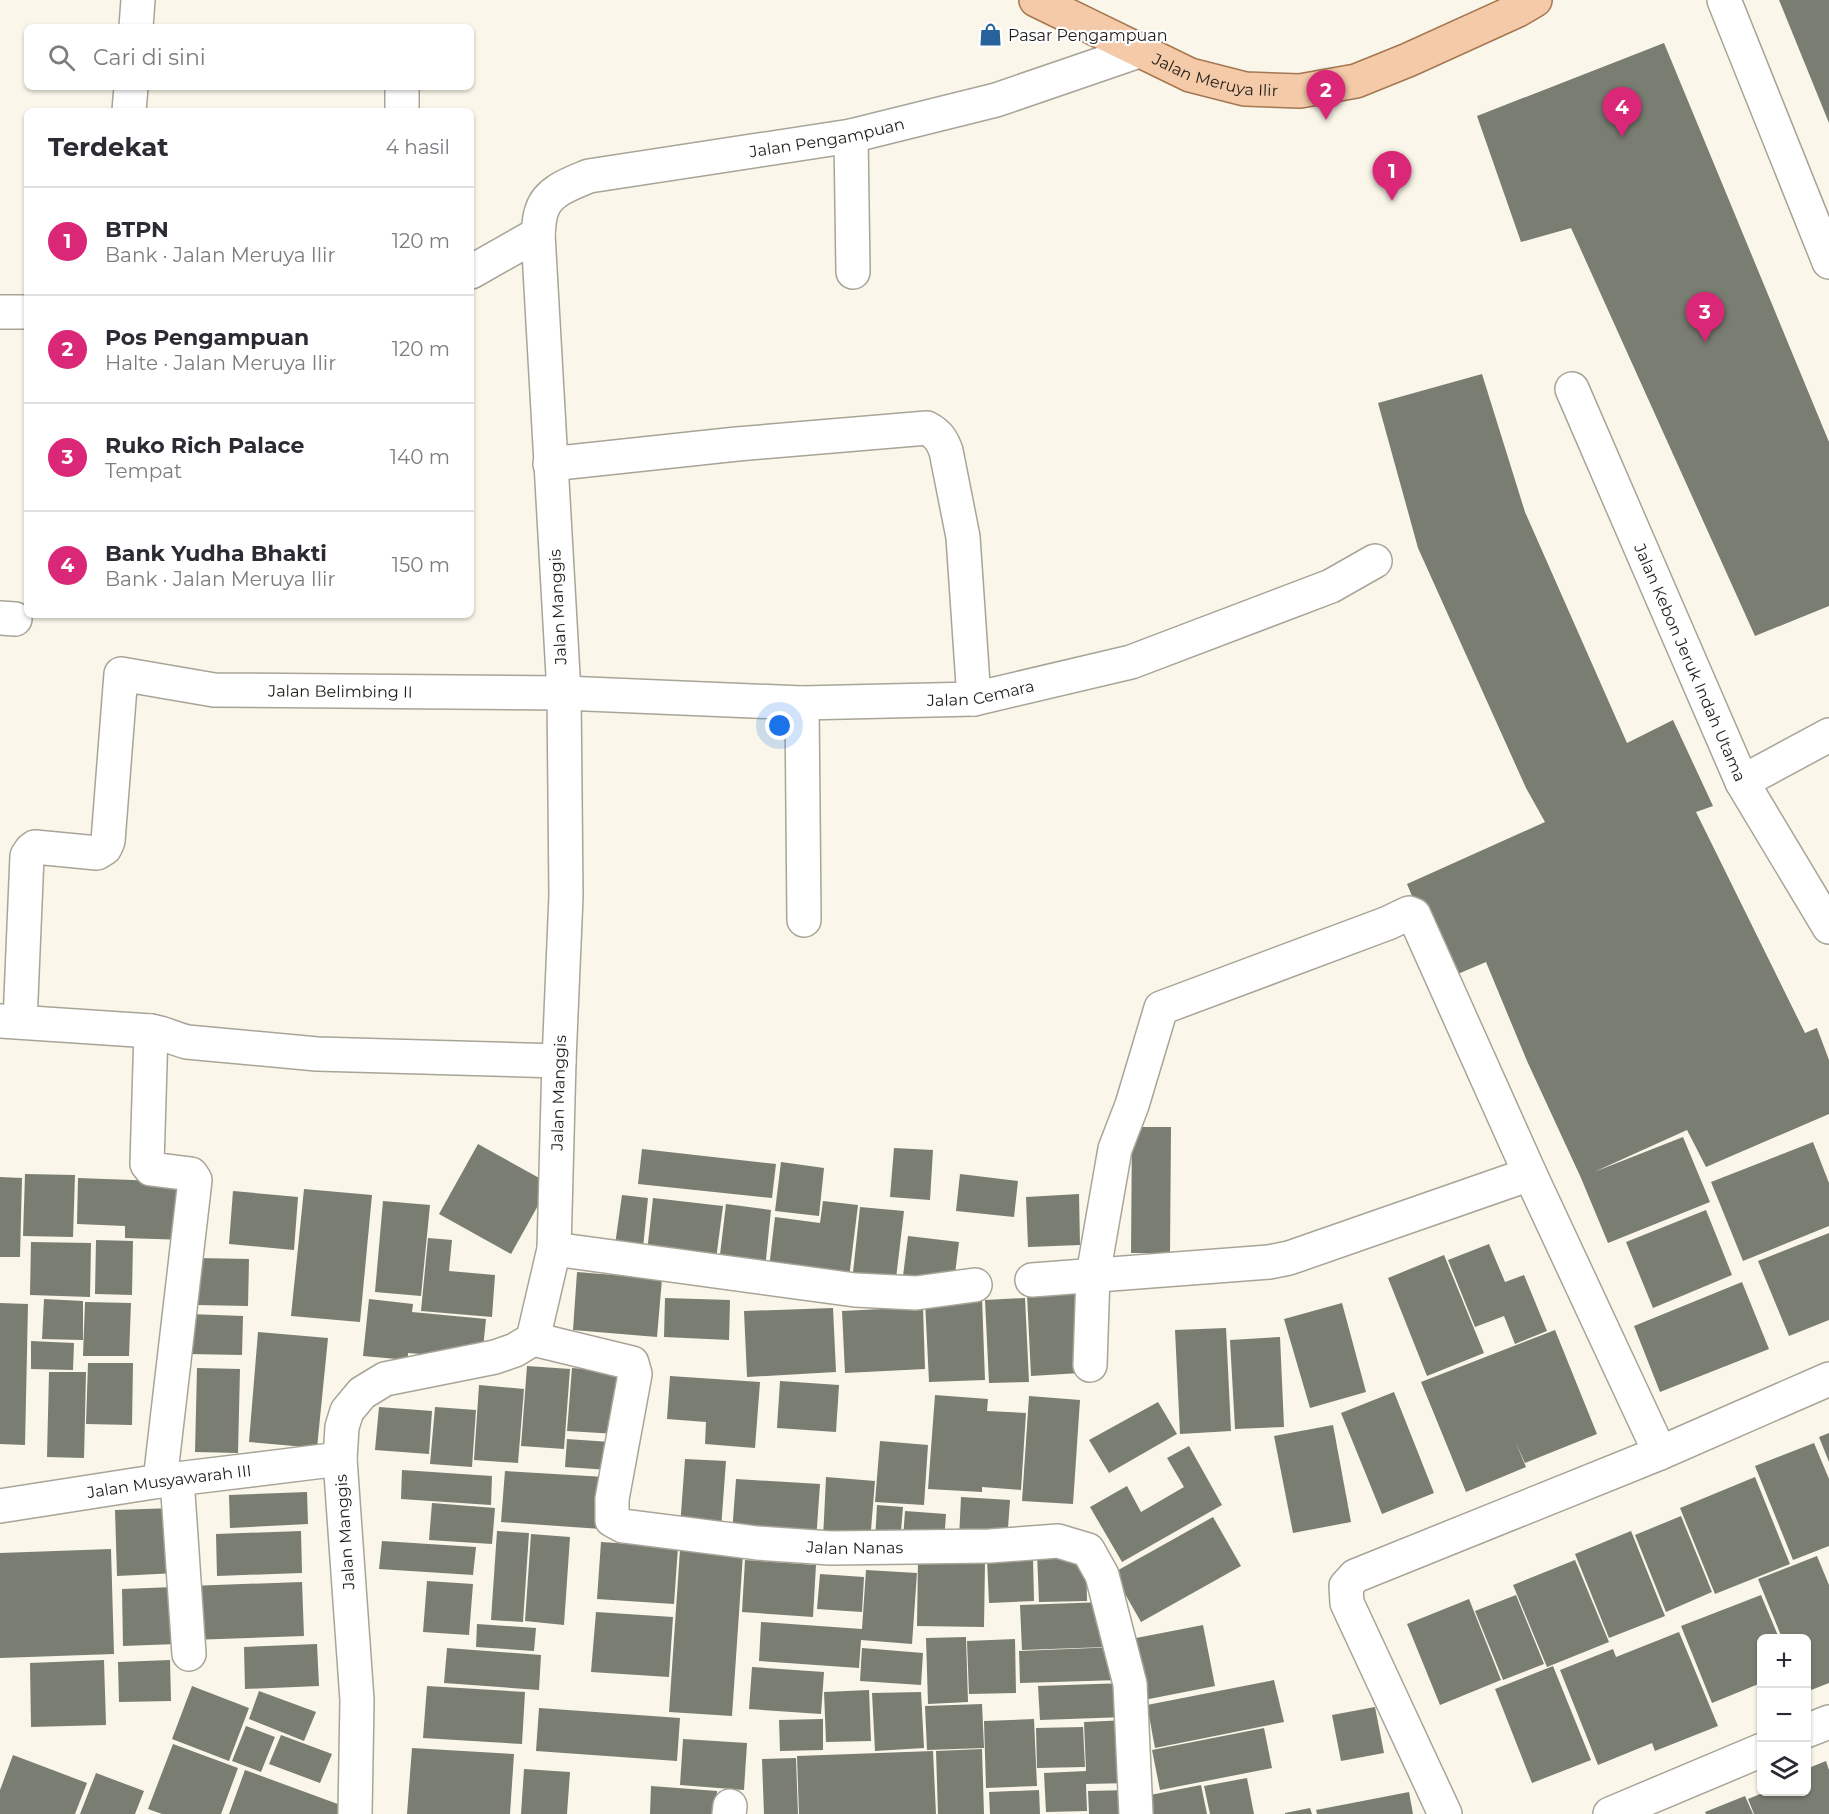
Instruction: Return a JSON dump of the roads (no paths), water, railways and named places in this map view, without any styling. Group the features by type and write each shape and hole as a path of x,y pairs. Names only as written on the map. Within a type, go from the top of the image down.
{"main road":[{"name":"Jalan Meruya Ilir","path":"1036,0 1190,75 1245,89 1300,91 1356,81 1518,10 1534,0"}],"street":[{"path":"136,24 138,0"},
{"path":"1724,0 1829,262"},
{"name":"Jalan Pengampuan","path":"537,234 542,208 555,192 589,176 851,136 996,100 1139,51"},
{"path":"129,108 131,90"},
{"path":"402,90 402,108"},
{"path":"851,136 853,272"},
{"path":"474,270 537,234"},
{"name":"Jalan Manggis","path":"355,1814 357,1700 339,1459 342,1428 347,1411 362,1393 385,1379 495,1357 515,1350 533,1339 554,1250 566,896 564,693 537,234"},
{"path":"0,312 24,312"},
{"name":"Jalan Kebon Jeruk Indah Utama","path":"1572,389 1742,782 1829,927"},
{"path":"550,464 737,444 927,428 937,433 946,451 963,537 974,699"},
{"name":"Jalan Cemara","path":"564,693 802,703 974,699 1131,662 1331,586 1375,561"},
{"name":"Jalan Belimbing II","path":"10,1021 27,856 35,847 97,853 105,848 108,841 121,674 214,690 564,693"},
{"path":"802,703 804,920"},
{"path":"1742,782 1829,735"},
{"path":"1090,1365 1093,1275 1115,1149 1132,1105 1161,1008 1409,913 1414,915 1530,1174 1660,1454"},
{"path":"10,1021 151,1031 187,1042 317,1054 559,1061"},
{"path":"151,1031 147,1164 152,1168 191,1174 195,1180 168,1480 189,1654"},
{"path":"1032,1280 1269,1263 1530,1174"},
{"path":"554,1250 855,1290 916,1293 975,1285"},
{"name":"Jalan Nanas","path":"533,1339 632,1363 635,1367 612,1499 612,1520 623,1526 757,1543 831,1548 990,1546 1058,1540 1088,1550 1102,1575 1130,1684 1136,1814"},
{"path":"1445,1814 1347,1603 1346,1586 1355,1576 1660,1454 1829,1379"},
{"name":"Jalan Musyawarah III","path":"0,1506 168,1480 339,1459"},
{"path":"1811,1729 1829,1722"},
{"path":"1610,1814 1757,1752"}],"place":[{"name":"Pasar Pengampuan","path":"990,35"},
{"name":"Pos Pengampuan","path":"1326,120"},
{"name":"Bank Yudha Bhakti","path":"1622,137"},
{"name":"BTPN","path":"1392,201"},
{"name":"Ruko Rich Palace","path":"1705,342"}]}
